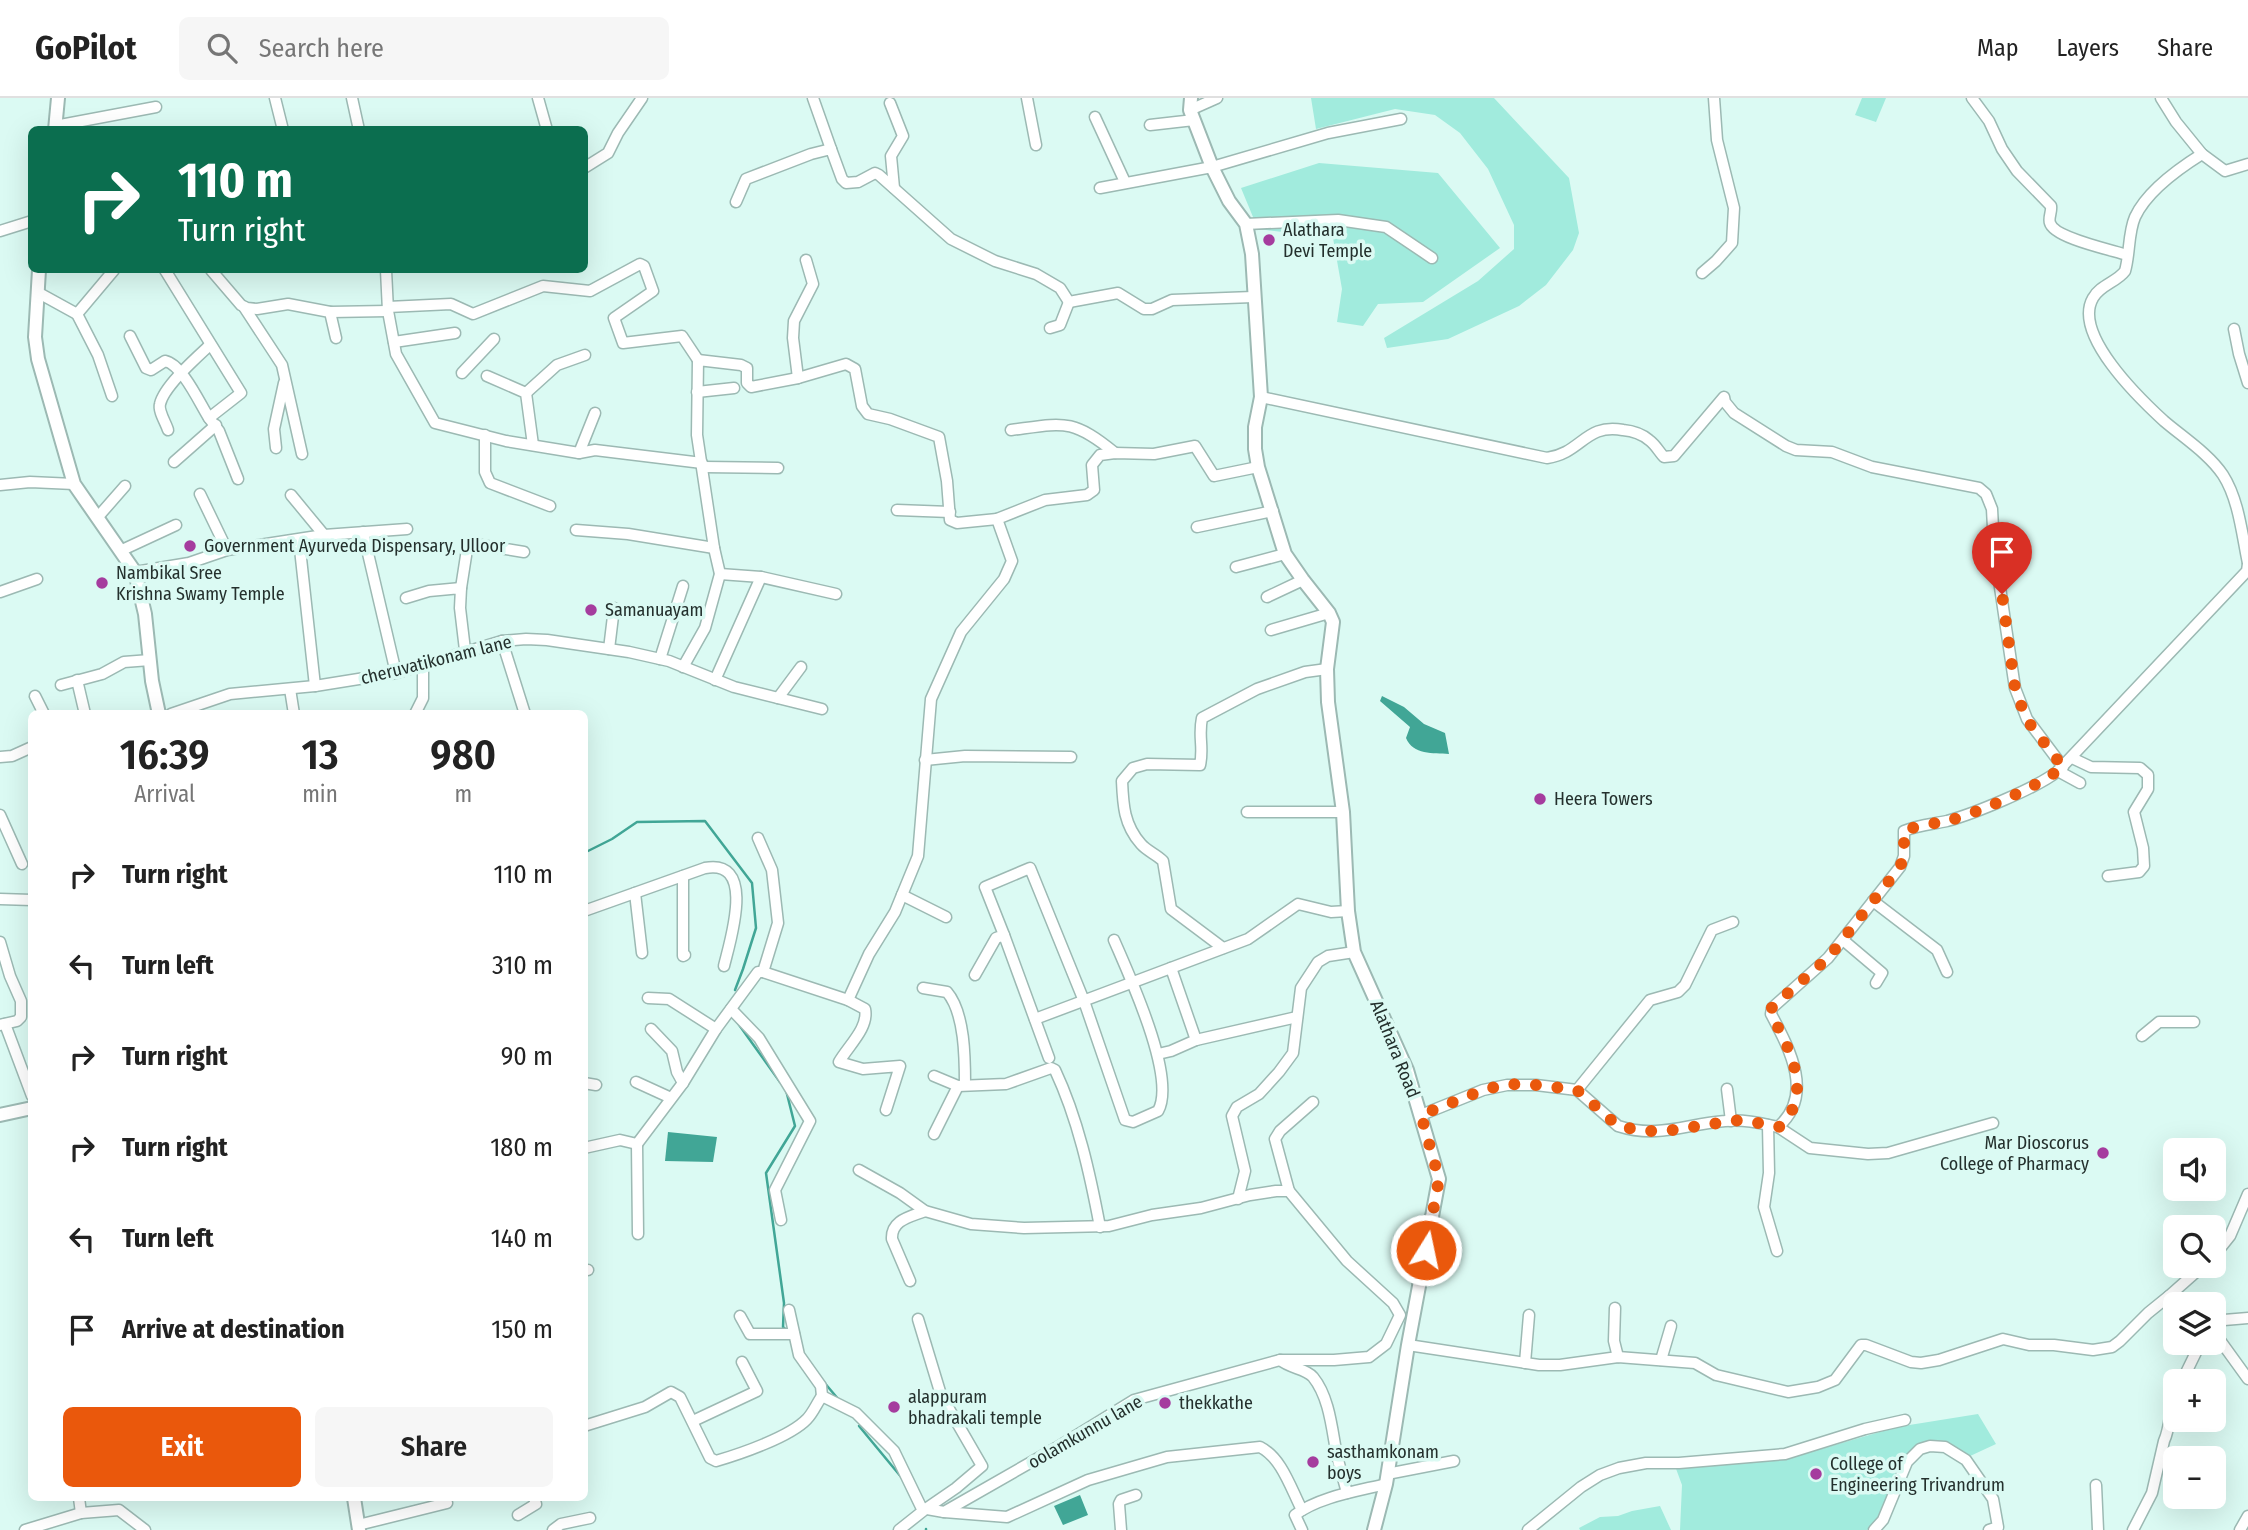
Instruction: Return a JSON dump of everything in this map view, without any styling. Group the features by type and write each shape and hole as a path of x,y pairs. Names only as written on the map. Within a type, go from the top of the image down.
{"street":[{"path":"55,126 58,98"},
{"path":"275,98 282,126"},
{"path":"352,98 358,126"},
{"path":"538,98 546,126"},
{"path":"588,166 608,153 642,98"},
{"path":"813,98 842,179 846,183 875,173 951,239 995,261 1036,274 1060,288 1069,302"},
{"path":"1027,98 1036,145"},
{"path":"1150,125 1216,98"},
{"path":"1702,273 1731,243 1734,208 1717,140 1714,98"},
{"path":"1972,98 1989,121 2002,149 2017,171 2051,206 2049,219 2052,227 2074,239 2127,255"},
{"path":"2161,98 2176,122 2214,165 2225,171 2248,164"},
{"path":"890,103 902,136 891,156 894,188"},
{"path":"65,126 156,107"},
{"path":"1192,109 1212,167 1229,201 1246,224 1252,254 1261,397 1255,427 1258,467 1285,554 1329,613 1271,630"},
{"path":"1095,117 1125,182"},
{"path":"1100,188 1212,167 1328,133 1401,119"},
{"path":"736,202 746,179 831,149"},
{"path":"1773,1126 1788,1119 1793,1109 1797,1081 1794,1060 1771,1014 1772,1007 1803,982 1843,940 1900,867 1904,856 1904,831 1960,816 2050,778 2072,758 2248,567 2238,513 2223,475 2215,464 2162,419 2123,379 2094,337 2089,316 2093,298 2105,286 2121,277 2127,267 2134,218 2146,200 2187,163 2202,154"},
{"path":"1246,224 1338,220 1386,227 1432,258"},
{"path":"0,231 28,222"},
{"path":"798,378 793,338 794,321 813,284 806,260"},
{"path":"244,307 257,309 288,304 330,312 451,304 473,314 542,286 590,291 640,264 644,266 653,291 614,318 623,343 682,336 698,359 697,435 720,574 716,597 705,628 683,667"},
{"path":"39,273 35,337 38,359 74,484 135,572 145,614 158,710"},
{"path":"77,314 111,273"},
{"path":"167,273 241,393 174,462"},
{"path":"214,273 244,307 280,361 302,454"},
{"path":"386,273 388,309 396,354 435,423 579,453 595,450 703,465 778,467"},
{"path":"37,292 77,314 98,355 112,396"},
{"path":"1069,302 1118,293 1144,309 1152,309 1172,300 1253,297"},
{"path":"1050,328 1060,325 1069,302"},
{"path":"330,312 335,338"},
{"path":"2234,329 2248,383"},
{"path":"394,342 455,333"},
{"path":"130,335 146,368 151,370 169,361 181,372 212,422 238,479"},
{"path":"462,373 494,339"},
{"path":"168,430 160,405 181,372 210,345"},
{"path":"526,393 557,365 585,355"},
{"path":"698,359 747,368 747,383 751,387 798,378 846,364 855,369 862,406 868,414 939,437 950,520 957,523 997,519 1045,500 1087,495 1094,490 1092,465 1100,455 1154,454 1195,446 1214,476 1258,467"},
{"path":"487,376 526,393"},
{"path":"275,448 274,429 285,378"},
{"path":"697,392 734,387"},
{"path":"526,393 533,445"},
{"path":"1261,397 1547,458 1569,452 1592,433 1605,428 1637,433 1654,443 1664,457 1674,456 1724,397 1734,413 1796,450 1832,452 1871,467 1979,488 1986,494 1992,509 1994,547 2015,688 2026,719 2061,769 2080,783"},
{"path":"579,453 595,413"},
{"path":"1011,430 1049,425 1074,426 1093,435 1115,453"},
{"path":"485,435 485,472 490,483 550,506"},
{"path":"0,485 30,482 74,484"},
{"path":"97,518 125,486"},
{"path":"200,494 228,550"},
{"path":"291,495 324,535"},
{"path":"897,510 950,512"},
{"path":"1197,527 1273,511"},
{"path":"848,1000 864,963 895,912 918,856 931,699 961,632 1004,579 1012,561 997,519"},
{"path":"120,551 176,525"},
{"path":"135,572 188,563 228,550 324,535 407,529"},
{"path":"576,530 628,534 715,548"},
{"path":"363,532 396,673"},
{"path":"299,540 315,686"},
{"path":"465,650 460,608 468,543 524,552"},
{"path":"1236,567 1285,554"},
{"path":"720,574 761,576 836,594"},
{"path":"715,680 761,576"},
{"path":"0,592 37,579"},
{"path":"1267,597 1303,580"},
{"path":"660,659 683,586"},
{"path":"407,598 429,591 461,588"},
{"path":"609,649 614,608"},
{"name":"Alathara Road","path":"1329,613 1333,622 1327,669 1328,702 1343,812 1348,911 1354,952 1407,1070 1439,1179 1386,1479 1374,1530"},
{"path":"502,640 524,710"},
{"name":"cheruvatikonam lane","path":"183,710 230,694 315,686 396,673 502,640 547,640 660,659 715,680 822,709"},
{"path":"61,685 102,674 124,662 150,660"},
{"path":"417,710 423,698 423,664"},
{"path":"778,698 801,667"},
{"path":"1223,948 1171,909 1163,861 1142,846 1126,819 1122,781 1133,768 1147,764 1200,765 1203,751 1199,734 1202,718 1257,688 1306,672 1327,669"},
{"path":"76,680 84,710"},
{"path":"290,689 293,710"},
{"path":"35,696 42,710"},
{"path":"0,757 12,756 28,749"},
{"path":"925,760 965,756 1071,757"},
{"path":"2072,758 2091,767 2136,767 2148,775 2148,789 2134,812 2143,848 2144,866 2139,872 2108,876"},
{"path":"1247,812 1343,812"},
{"path":"0,815 22,864"},
{"path":"758,838 772,870 778,923 763,972"},
{"path":"588,910 705,868 719,867 729,873 737,894 737,906 724,966"},
{"path":"1049,1058 985,887 1030,868 1084,1001 1125,1120 1128,1122 1153,1115 1164,1099 1158,1054 1114,940"},
{"path":"683,876 683,956 685,955"},
{"path":"635,893 642,953"},
{"path":"902,895 946,917"},
{"path":"0,899 28,900"},
{"path":"1873,901 1937,950 1947,972"},
{"path":"1034,1020 1248,939 1298,904 1331,912 1348,911"},
{"path":"1577,1090 1650,1000 1678,992 1685,985 1712,930 1733,922"},
{"path":"975,975 996,938 1004,935"},
{"path":"1843,940 1882,973 1876,983"},
{"path":"0,942 10,976 26,999 20,1019 2,1024 28,1086"},
{"path":"1238,1199 1245,1171 1232,1116 1237,1107 1259,1094 1293,1053 1301,988 1318,962 1328,956 1354,952"},
{"path":"1171,968 1196,1040"},
{"path":"638,1234 637,1144 684,1083 716,1029 758,972 848,1000 865,1009 867,1014 860,1031 839,1062 863,1069 900,1066 886,1110"},
{"path":"923,988 947,992 954,1002 962,1038 962,1086 934,1134"},
{"path":"648,998 669,999 716,1029"},
{"path":"731,1009 759,1038 810,1121 775,1190 781,1220"},
{"path":"1158,1054 1196,1040 1297,1017"},
{"path":"2142,1036 2159,1022 2194,1021"},
{"path":"651,1029 672,1051 677,1072 684,1083"},
{"path":"934,1076 962,1086 1006,1084 1044,1070 1055,1070 1082,1148 1100,1227"},
{"path":"636,1082 671,1098"},
{"path":"588,1084 596,1085"},
{"path":"1421,1115 1483,1090 1507,1084 1577,1090 1618,1126 1626,1128 1667,1131 1743,1120 1773,1126 1810,1147 1868,1154 1888,1153 1993,1123"},
{"path":"1727,1089 1731,1121"},
{"path":"859,1170 925,1211 971,1224 1024,1228 1100,1227 1276,1191 1289,1191 1275,1139 1280,1131 1313,1101"},
{"path":"0,1115 28,1109"},
{"path":"1773,1126 1763,1207 1777,1251"},
{"path":"588,1147 620,1140 637,1144"},
{"name":"oolamkunnu lane","path":"944,1512 1134,1400 1280,1360 1369,1357 1386,1344 1399,1320 1396,1307 1347,1261 1289,1191"},
{"path":"2226,1241 2248,1194"},
{"path":"910,1281 891,1231 898,1222 925,1211"},
{"path":"2174,1292 2189,1278"},
{"path":"1408,1345 1525,1363 1560,1365 1618,1357 1695,1363 1716,1375 1788,1392 1818,1387 1835,1380 1861,1345 1921,1363 2004,1339 2028,1345 2093,1350 2112,1347 2163,1301"},
{"path":"1615,1308 1614,1341 1618,1357"},
{"path":"588,1425 645,1407 671,1392 680,1397 710,1458 718,1461 774,1440 807,1419 822,1396 820,1384 799,1355 789,1310"},
{"path":"1525,1363 1529,1315"},
{"path":"740,1316 750,1334 794,1334"},
{"path":"2226,1320 2248,1318"},
{"path":"899,1530 982,1466 941,1395 918,1319"},
{"path":"1661,1360 1671,1326"},
{"path":"2226,1349 2248,1379"},
{"path":"1280,1360 1289,1368 1305,1371 1320,1390 1332,1425 1347,1493"},
{"path":"693,1421 757,1391 742,1362"},
{"path":"822,1396 856,1413 894,1451 925,1510"},
{"path":"1528,1530 1581,1487 1600,1475 1619,1468 1646,1463 1679,1463 1785,1454 1865,1429 1905,1420"},
{"path":"2133,1530 2152,1493 2168,1432"},
{"path":"1874,1530 1883,1520 1907,1462 1920,1449 1930,1446 1945,1447 1966,1460 1993,1499 1998,1527 1989,1530"},
{"path":"925,1510 1007,1517 1088,1480 1167,1457 1260,1447 1276,1459 1302,1510"},
{"path":"1302,1530 1295,1515 1302,1510 1386,1479 1454,1461"},
{"path":"2096,1485 2098,1530"},
{"path":"1121,1530 1119,1504 1121,1500 1136,1495"},
{"path":"79,1501 81,1513"},
{"path":"354,1501 358,1528 447,1503"},
{"path":"518,1515 536,1504 535,1501"},
{"path":"25,1530 81,1513 119,1510 145,1530"},
{"path":"2241,1530 2248,1517"},
{"path":"553,1530 561,1524 590,1518"}],"shaded area":[{"path":"1311,98 1494,98 1569,178 1579,233 1573,250 1546,285 1519,306 1448,339 1387,348 1384,338 1478,281 1514,249 1514,225 1488,169 1460,133 1435,115 1395,109 1316,129"},
{"path":"1862,98 1886,98 1876,122 1855,115"},
{"path":"1319,163 1438,173 1500,248 1423,302 1378,304 1363,326 1337,322 1342,289 1333,238 1258,229 1241,188"},
{"path":"1382,696 1404,707 1424,724 1445,733 1449,754 1424,752 1413,748 1406,738 1410,727 1380,701"},
{"path":"668,1132 717,1137 713,1162 665,1161"},
{"path":"1978,1414 1996,1444 1968,1457 1944,1442 1926,1441 1902,1460 1879,1518 1867,1530 1680,1530 1682,1485 1675,1466 1790,1458 1897,1427"},
{"path":"1080,1495 1088,1515 1063,1525 1054,1506"},
{"path":"1660,1506 1671,1530 1579,1528 1600,1517 1618,1516"}],"waterway":[{"path":"588,851 637,822 705,821 752,883 756,928 735,990"},
{"path":"737,1022 780,1082"},
{"path":"786,1090 795,1126 766,1173 784,1303 783,1327 786,1330"},
{"path":"823,1381 839,1400"},
{"path":"859,1426 902,1478"}],"place":[{"name":"Alathara Devi Temple","path":"1269,240"},
{"name":"Government Ayurveda Dispensary, Ulloor","path":"190,546"},
{"name":"Nambikal Sree Krishna Swamy Temple","path":"102,583"},
{"name":"Samanuayam","path":"591,610"},
{"name":"Heera Towers","path":"1540,799"},
{"name":"Mar Dioscorus College of Pharmacy","path":"2103,1153"},
{"name":"thekkathe","path":"1165,1403"},
{"name":"alappuram bhadrakali temple","path":"894,1407"},
{"name":"sasthamkonam boys","path":"1313,1462"},
{"name":"College of Engineering Trivandrum","path":"1816,1474"}],"route":[{"path":"1426,1250 1439,1179 1421,1115 1483,1090 1507,1084 1577,1090 1618,1126 1643,1131 1667,1131 1743,1120 1779,1127 1788,1119 1793,1109 1797,1081 1794,1060 1771,1014 1772,1007 1828,958 1900,867 1904,856 1904,831 1950,820 1980,808 2050,778 2063,767 2026,719 2015,688 2002,594"}]}
